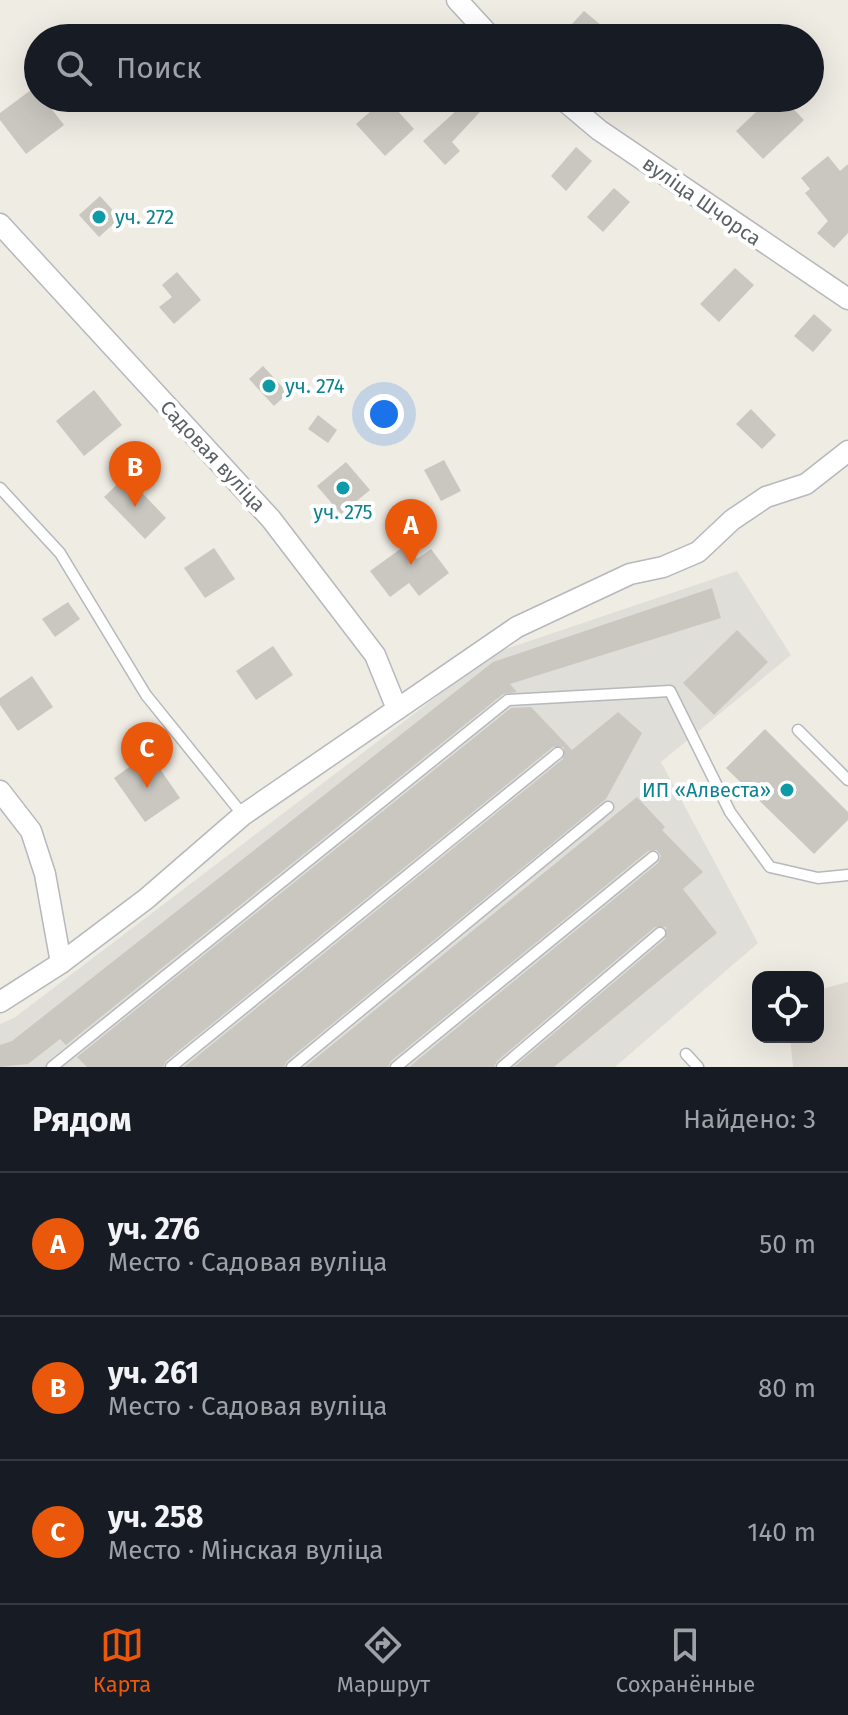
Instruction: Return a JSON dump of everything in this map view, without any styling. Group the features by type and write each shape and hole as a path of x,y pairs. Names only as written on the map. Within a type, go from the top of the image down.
{"street":[{"path":"457,0 479,24"},
{"name":"вуліца Шчорса","path":"579,112 612,138 848,299"},
{"name":"Садовая вуліца","path":"0,224 287,539 375,655 397,709"},
{"path":"0,1002 61,963 146,899 243,815 517,627 630,574 663,567 698,552 732,520 766,497 806,484 848,451"},
{"path":"0,791 31,831 45,874 61,963"}],"lane":[{"path":"0,488 60,553 146,695 243,815"},
{"path":"52,1067 508,700 670,691 730,812 770,867 818,878 848,875"},
{"path":"798,730 848,780"},
{"path":"171,1067 558,753"},
{"path":"292,1067 608,807"},
{"path":"396,1067 653,857"},
{"path":"502,1067 660,933"},
{"path":"686,1054 698,1067"}],"shaded area":[{"path":"737,571 791,655 661,762 758,943 615,1067 0,1067 0,1024 14,1018 494,653"},
{"path":"848,982 848,1067 793,1067 791,1043 824,1043 824,988"}],"building":[{"path":"584,11 600,24 572,24"},
{"path":"24,95 24,112 54,112 64,125 26,154 0,120 0,113"},
{"path":"370,112 399,112 414,129 385,156 356,124"},
{"path":"455,112 480,112 452,142 460,151 445,165 423,141"},
{"path":"756,112 796,112 804,120 763,159 736,131"},
{"path":"576,147 592,161 566,191 551,176"},
{"path":"828,156 840,171 848,164 848,233 834,248 817,233 828,221 805,193 810,189 801,178"},
{"path":"614,188 630,202 603,232 587,217"},
{"name":"уч. 272","path":"100,196 120,218 99,237 79,215"},
{"path":"735,268 754,285 719,322 700,304"},
{"path":"177,272 201,300 174,324 159,307 172,297 162,285"},
{"path":"814,314 832,330 813,352 794,336"},
{"name":"уч. 274","path":"263,366 288,393 274,406 249,379"},
{"path":"94,390 122,425 84,456 56,421"},
{"path":"751,409 776,435 762,449 736,424"},
{"path":"318,415 337,430 328,443 308,429"},
{"path":"444,460 461,491 441,501 424,470"},
{"name":"уч. 275","path":"346,462 370,490 341,514 317,486"},
{"path":"126,476 166,518 145,539 104,497"},
{"path":"406,545 417,559 431,549 449,573 419,596 409,583 390,597 370,571"},
{"path":"214,548 235,579 205,598 184,568"},
{"path":"712,588 721,618 510,684 517,692 503,694 66,1045 60,1039 28,1064 0,1067 0,1045 12,1041 493,662"},
{"path":"68,602 80,619 55,637 42,619"},
{"path":"737,630 768,662 714,715 683,683"},
{"path":"273,646 293,675 256,700 236,671"},
{"path":"32,676 53,707 18,731 0,705 0,698"},
{"path":"531,707 572,750 618,712 642,733 606,799 287,1061 284,1067 184,1067 563,759 564,747 553,747 166,1061 163,1067 87,1067 77,1057 511,708"},
{"name":"ИП «Алвеста»","path":"765,729 848,812 848,820 814,854 726,768"},
{"path":"149,753 180,798 145,822 114,778"},
{"path":"637,797 665,827 662,830 703,872 683,889 717,933 554,1067 514,1067 665,939 666,927 655,927 497,1061 494,1067 409,1067 658,863 661,856 657,850 648,851 391,1061 388,1067 305,1067"}],"place":[{"name":"уч. 272","path":"99,217"},
{"name":"уч. 274","path":"269,386"},
{"name":"уч. 275","path":"343,488"},
{"name":"уч. 261","path":"135,507"},
{"name":"уч. 276","path":"411,565"},
{"name":"уч. 258","path":"147,788"},
{"name":"ИП «Алвеста»","path":"787,790"}]}
